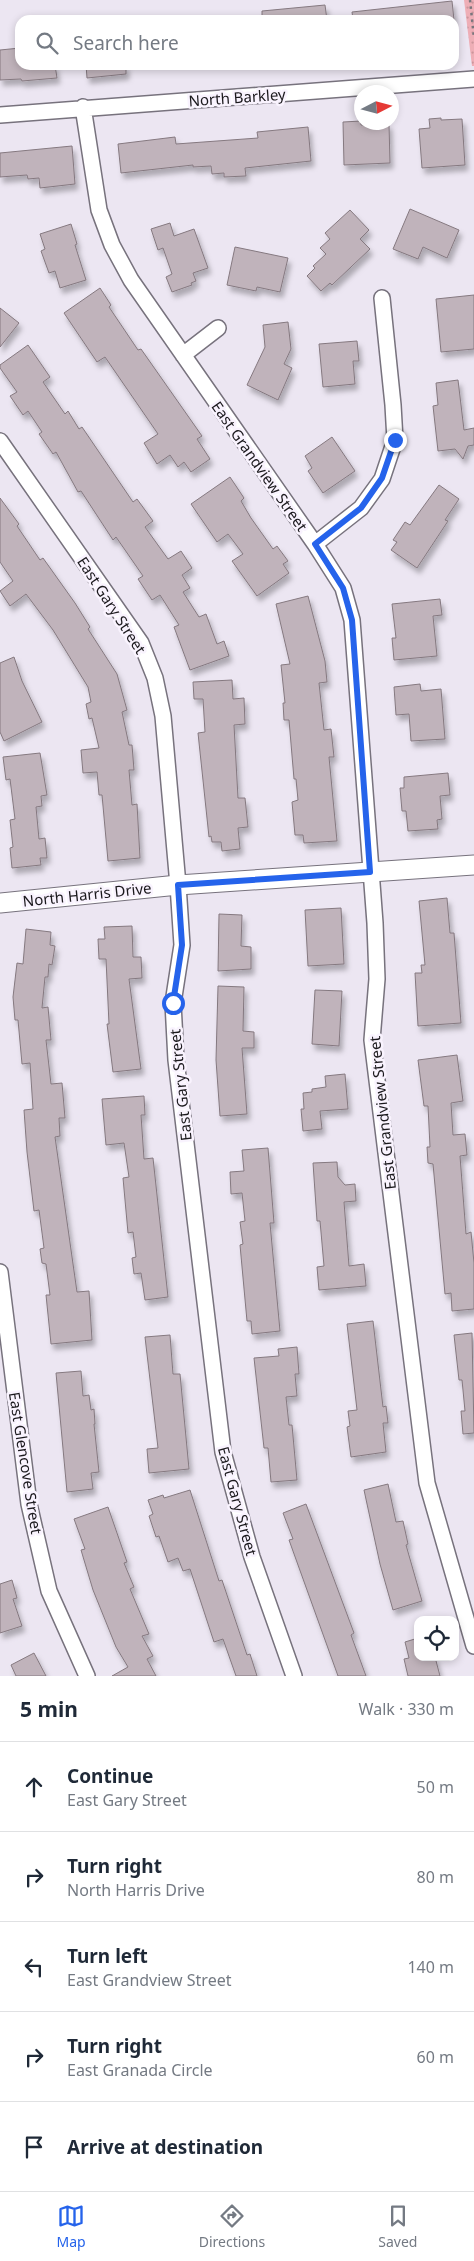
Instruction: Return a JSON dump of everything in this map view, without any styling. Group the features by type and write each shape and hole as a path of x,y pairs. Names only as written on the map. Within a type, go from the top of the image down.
{"street":[{"name":"North Barkley","path":"0,115 82,107 474,79"},
{"name":"East Grandview Street","path":"82,107 99,210 112,245 131,280 315,544 343,588 352,620 370,872 376,923 377,979 372,1040 427,1483 474,1646"},
{"path":"315,544 361,508 382,478 395,440 382,298"},
{"path":"183,355 218,328"},
{"name":"East Gary Street","path":"0,441 141,643 152,669 163,716 182,945 173,1003 176,1060 222,1452 252,1557 294,1676"},
{"name":"North Harris Drive","path":"0,903 178,885 474,865"},
{"name":"East Glencove Street","path":"0,1272 29,1504 50,1591 87,1676"}],"path":[{"path":"470,0 474,38"}],"shaded area":[{"path":"464,0 474,0 474,66 472,66"}],"building":[{"path":"452,1 453,15 352,15 352,12"},
{"path":"325,5 326,15 262,15 262,11"},
{"path":"15,48 15,70 56,70 57,78 22,81 21,79 0,80 0,50"},
{"path":"86,70 126,70 126,74 87,78"},
{"path":"441,118 441,120 462,119 465,165 422,168 419,129 430,128 429,119"},
{"path":"354,121 354,130 389,130 390,163 344,165 343,122"},
{"path":"308,127 311,161 245,168 246,176 224,177 224,173 212,174 211,166 193,167 193,165 121,173 118,144 175,137 176,144 258,138 257,132"},
{"path":"72,146 75,184 40,188 39,178 28,179 27,175 0,177 0,153"},
{"path":"410,209 459,230 447,258 423,247 418,259 393,249"},
{"path":"350,210 369,230 360,239 370,249 332,285 330,283 321,291 307,276 315,268 313,266 326,254 320,248 330,239 325,233"},
{"path":"170,223 174,236 194,229 208,268 193,273 196,281 191,283 192,285 172,292 166,277 172,274 163,248 158,250 151,229"},
{"path":"71,224 77,244 75,245 86,280 60,288 55,271 49,273 41,251 45,249 40,234"},
{"path":"235,247 288,258 280,292 257,287 256,291 227,285"},
{"path":"100,288 111,305 109,307 138,350 141,349 202,436 197,439 210,459 191,472 184,462 178,467 170,455 157,464 144,443 158,434 105,357 97,362 64,313"},
{"path":"474,295 474,349 441,352 436,299"},
{"path":"0,308 19,323 0,347"},
{"path":"288,322 291,349 284,364 292,368 278,400 247,385 265,347 263,325"},
{"path":"357,341 359,361 353,361 355,384 323,387 319,344"},
{"path":"28,345 50,377 43,382 65,414 68,411 79,429 82,427 133,502 137,499 153,521 145,527 168,559 181,551 192,568 182,575 190,588 183,592 199,617 206,614 217,644 224,641 229,656 190,670 174,627 179,625 160,595 152,600 138,579 143,576 116,537 113,540 81,491 78,492 56,452 53,454 39,434 42,432 28,411 23,415 10,396 17,392 0,368 0,365"},
{"path":"458,380 464,430 474,428 474,445 468,446 463,459 455,449 438,451 433,406 438,405 436,383"},
{"path":"332,437 355,471 323,493 308,471 312,468 305,456"},
{"path":"230,477 244,498 241,501 251,518 273,549 277,546 288,561 283,564 289,573 257,596 232,561 243,554 228,534 217,542 191,504"},
{"path":"439,485 459,499 445,520 448,521 417,568 391,550 397,542 393,540 405,522 410,525"},
{"path":"0,498 19,524 17,526 40,560 43,558 75,603 90,627 88,629 117,674 127,710 122,712 129,745 132,745 134,770 129,770 132,805 137,804 140,858 108,861 102,795 99,795 97,772 83,773 81,750 99,748 92,718 89,719 86,704 91,702 88,687 53,630 26,594 10,606 0,591 13,581 0,562"},
{"path":"308,596 325,661 327,682 319,683 324,730 331,729 334,757 329,757 337,841 304,843 303,835 295,835 292,802 298,800 296,779 294,779 289,720 284,720 283,703 285,703 281,665 290,664 276,604"},
{"path":"440,599 442,615 433,616 437,656 394,660 392,638 396,638 392,604"},
{"path":"14,657 22,681 42,722 4,741 0,732 0,663"},
{"path":"232,680 233,699 244,698 245,724 234,725 238,798 245,798 248,827 238,828 240,849 222,851 221,842 212,842 211,836 209,837 198,733 205,732 203,699 194,699 193,682"},
{"path":"420,684 421,691 441,689 445,739 411,741 409,714 396,715 394,687"},
{"path":"40,753 47,795 41,796 42,806 36,807 39,839 45,838 47,858 40,858 41,865 12,868 10,848 13,847 10,820 15,819 10,779 6,780 3,757"},
{"path":"448,773 450,795 440,796 442,819 437,820 438,829 408,831 406,811 402,811 400,788 404,788 404,777"},
{"path":"447,898 450,933 454,933 461,1023 418,1026 415,973 422,973 421,965 425,965 419,901"},
{"path":"341,908 344,964 308,966 305,910"},
{"path":"219,914 242,915 241,946 251,947 251,969 218,971"},
{"path":"132,926 133,957 141,957 142,978 129,979 141,1069 113,1072 107,1024 109,1024 106,959 99,959 98,939 105,939 104,927"},
{"path":"26,929 51,932 50,945 55,946 52,965 49,964 48,977 45,977 42,1008 48,1007 51,1040 46,1040 51,1084 62,1083 65,1118 59,1118 60,1136 55,1137 77,1292 89,1291 92,1340 51,1344 46,1295 50,1295 46,1264 42,1263 40,1249 44,1248 39,1210 34,1211 27,1152 24,1110 33,1109 30,1063 22,1064 18,1020 15,1020 13,997 17,963 23,964"},
{"path":"218,986 244,987 243,1031 254,1032 254,1048 242,1048 247,1114 220,1116 216,1060"},
{"path":"315,990 342,991 339,1046 312,1044"},
{"path":"457,1055 463,1101 451,1103 453,1135 465,1134 467,1155 460,1156 466,1234 471,1232 474,1263 474,1309 452,1311 451,1293 445,1294 433,1164 428,1163 427,1147 430,1147 428,1106 424,1106 418,1060"},
{"path":"345,1074 348,1109 320,1111 322,1129 303,1131 301,1109 304,1109 303,1093 312,1092 312,1089 326,1087 325,1076"},
{"path":"144,1096 145,1115 141,1115 144,1159 153,1158 168,1297 145,1300 141,1273 134,1274 132,1258 136,1257 133,1232 128,1233 123,1178 129,1177 124,1143 106,1145 102,1099"},
{"path":"268,1148 274,1223 270,1223 280,1331 252,1334 251,1321 247,1321 240,1245 243,1244 240,1222 245,1221 242,1193 231,1194 230,1172 244,1171 242,1150"},
{"path":"337,1162 338,1177 345,1185 355,1184 356,1201 344,1202 349,1266 364,1264 366,1286 319,1290 317,1267 324,1266 320,1221 317,1221 313,1163"},
{"path":"373,1321 383,1407 386,1406 388,1423 383,1423 386,1452 351,1457 347,1427 350,1426 348,1411 357,1410 347,1324"},
{"path":"472,1333 474,1433 463,1434 461,1411 465,1411 454,1335"},
{"path":"170,1335 173,1374 180,1374 189,1469 149,1473 147,1449 158,1448 145,1337"},
{"path":"297,1347 299,1374 295,1374 297,1396 286,1397 289,1425 292,1425 297,1480 271,1482 268,1448 264,1448 254,1358 279,1356 278,1349"},
{"path":"81,1371 83,1396 89,1395 91,1410 94,1409 99,1472 91,1473 93,1489 67,1492 56,1373"},
{"path":"388,1484 396,1522 403,1521 408,1544 406,1545 422,1601 393,1610 380,1564 364,1490"},
{"path":"190,1490 219,1581 222,1580 247,1655 250,1654 257,1676 236,1676 223,1639 214,1642 190,1569 183,1571 178,1558 168,1562 159,1536 156,1537 149,1516 153,1514 148,1500 163,1495 164,1498"},
{"path":"306,1504 354,1633 351,1635 366,1676 338,1676 289,1540 293,1539 283,1513"},
{"path":"108,1507 127,1562 124,1563 134,1587 130,1589 149,1634 142,1636 153,1656 147,1659 156,1676 112,1676 128,1667 116,1647 93,1590 81,1550 85,1549 74,1519"},
{"path":"12,1580 17,1598 13,1599 22,1626 0,1633 0,1584"},
{"path":"414,1639 414,1661 436,1661 440,1676 408,1676 404,1659 409,1658 405,1642"},
{"path":"34,1653 46,1676 16,1676 11,1665"}],"route":[{"path":"173,1003 182,945 178,885 370,872 352,620 343,588 315,544 361,508 382,478 395,440"}]}
